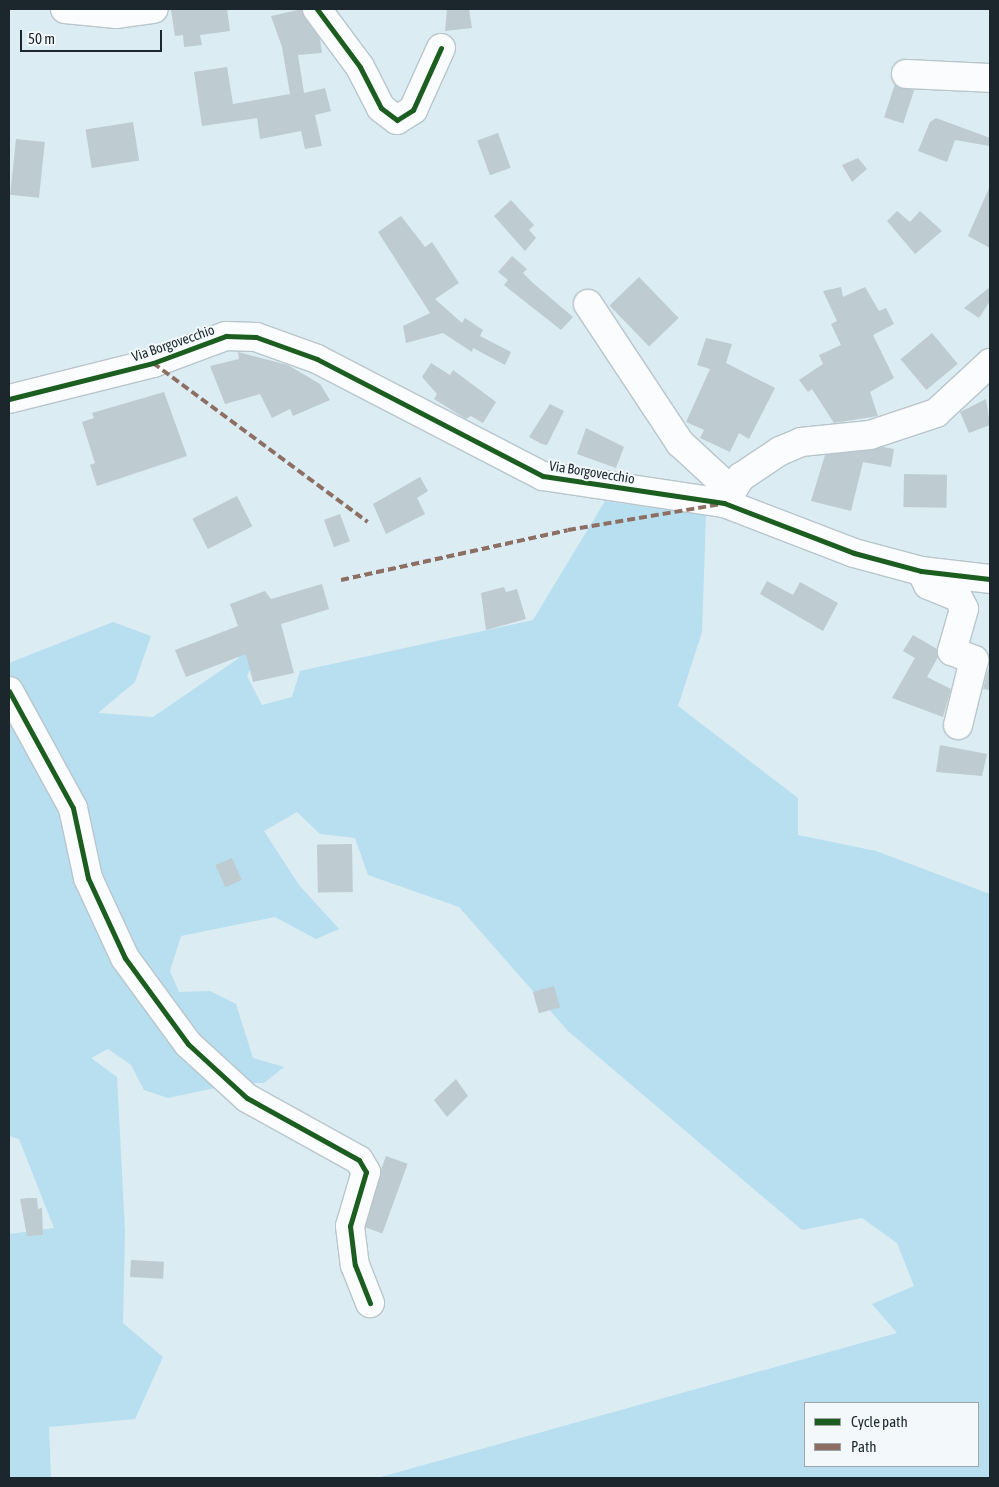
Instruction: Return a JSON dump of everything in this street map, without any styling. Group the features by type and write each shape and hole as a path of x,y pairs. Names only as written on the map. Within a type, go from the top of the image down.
{"street":[{"path":"65,9 117,14 154,9"},
{"path":"317,9 360,67 381,108 397,120 413,110 441,48"},
{"path":"906,74 990,78"},
{"path":"588,304 680,443 728,497 741,477 801,442 870,435 936,413 990,363"},
{"name":"Via Borgovecchio","path":"9,399 153,363 226,336 256,337 317,359 543,476 728,497 854,553 921,572 990,579"},
{"path":"921,572 928,585 958,598 964,609 952,651 974,660 958,724"},
{"path":"9,691 72,808 88,878 125,958 188,1044 247,1098 359,1160 366,1172 350,1226 356,1265 370,1303"}],"shaded area":[{"path":"605,501 706,515 702,632 678,706 798,798 798,835 876,851 990,894 990,1478 377,1478 897,1333 872,1304 914,1286 897,1243 862,1218 802,1230 568,1031 459,907 368,875 355,838 320,834 297,812 264,831 299,885 339,929 316,939 275,917 181,936 170,971 179,992 210,991 236,1004 253,1058 284,1067 264,1083 238,1083 168,1098 144,1090 131,1065 108,1049 91,1058 117,1077 125,1231 123,1323 163,1357 135,1419 49,1427 51,1478 9,1478 9,1234 54,1228 19,1139 9,1136 9,663 113,622 151,636 135,682 98,713 153,717 239,658 233,644 256,658 247,676 262,705 292,697 300,671 533,620"}],"building":[{"path":"227,9 230,31 200,35 202,45 184,47 183,35 175,36 171,10"},
{"path":"302,9 320,39 322,53 298,55 304,93 325,88 331,111 315,115 322,146 305,149 301,131 260,139 257,118 202,126 194,72 227,67 233,104 290,94 282,47 271,16"},
{"path":"447,9 469,9 472,28 445,31"},
{"path":"895,84 914,90 903,123 884,117"},
{"path":"936,118 990,138 990,146 955,140 947,162 918,151 930,122"},
{"path":"133,122 139,161 92,168 86,130"},
{"path":"498,133 511,168 490,175 477,141"},
{"path":"16,139 45,142 39,198 10,195"},
{"path":"858,158 867,169 852,182 842,165"},
{"path":"990,186 990,248 968,236"},
{"path":"511,200 534,225 529,230 536,238 525,251 494,216"},
{"path":"897,211 910,222 920,211 942,231 915,254 887,221"},
{"path":"401,216 425,247 432,242 459,283 435,299 462,323 465,318 483,330 480,336 511,352 505,365 473,348 472,352 443,333 406,343 403,326 430,313 378,232"},
{"path":"512,256 527,269 523,273 533,283 573,317 561,330 504,285 508,280 498,272"},
{"path":"639,277 679,318 649,346 610,305"},
{"path":"841,287 843,297 865,287 879,311 886,308 894,324 873,335 894,378 870,392 878,416 834,423 812,389 808,392 799,380 823,364 819,355 841,345 831,324 837,321 823,291"},
{"path":"990,287 990,301 979,318 964,308"},
{"path":"932,333 958,364 926,390 901,359"},
{"path":"706,338 732,344 726,363 775,388 749,439 739,433 730,452 700,438 704,430 686,422 710,369 697,365"},
{"path":"238,352 288,365 320,384 330,400 293,416 290,409 272,418 260,394 225,404 210,366 239,359"},
{"path":"431,363 450,375 453,370 496,402 483,423 471,416 466,419 434,399 437,394 422,377"},
{"path":"164,392 187,456 97,486 90,465 95,463 82,422 94,418 92,413"},
{"path":"986,399 990,425 969,433 960,412"},
{"path":"550,404 564,411 547,445 529,437"},
{"path":"586,428 624,447 616,468 577,454"},
{"path":"883,447 894,449 891,467 863,462 851,511 811,501 825,455"},
{"path":"904,474 947,475 946,508 903,507"},
{"path":"420,477 428,491 417,498 425,514 386,534 373,504"},
{"path":"237,496 252,526 208,549 192,519"},
{"path":"340,514 350,541 334,547 324,520"},
{"path":"767,581 793,595 800,582 838,603 823,631 760,594"},
{"path":"322,584 329,609 281,624 294,673 253,682 246,654 186,677 175,650 238,626 230,604 265,591 271,599"},
{"path":"504,587 506,592 517,589 526,619 486,630 481,593"},
{"path":"913,635 937,649 938,657 927,677 951,689 943,717 892,698 915,658 903,651"},
{"path":"988,669 990,669 990,690 983,689"},
{"path":"940,745 987,754 982,776 936,772"},
{"path":"352,844 353,892 318,893 317,845"},
{"path":"232,858 242,880 225,887 216,865"},
{"path":"554,986 560,1007 539,1013 533,992"},
{"path":"456,1079 468,1096 447,1117 434,1100"},
{"path":"386,1156 408,1164 382,1233 361,1226"},
{"path":"37,1198 38,1209 42,1208 43,1235 27,1236 20,1199"},
{"path":"131,1260 164,1262 163,1279 130,1277"}],"marked path":[{"path":"153,363 368,522"},
{"path":"341,580 568,530 721,504"}],"cycle path":[{"path":"317,9 360,67 381,108 397,120 413,110 441,48"},
{"path":"9,399 153,363 226,336 256,337 317,359 543,476 724,503 854,553 921,571 990,579"},
{"path":"9,691 73,808 88,878 125,958 188,1044 247,1098 359,1160 366,1172 350,1226 355,1265 370,1303"}]}
